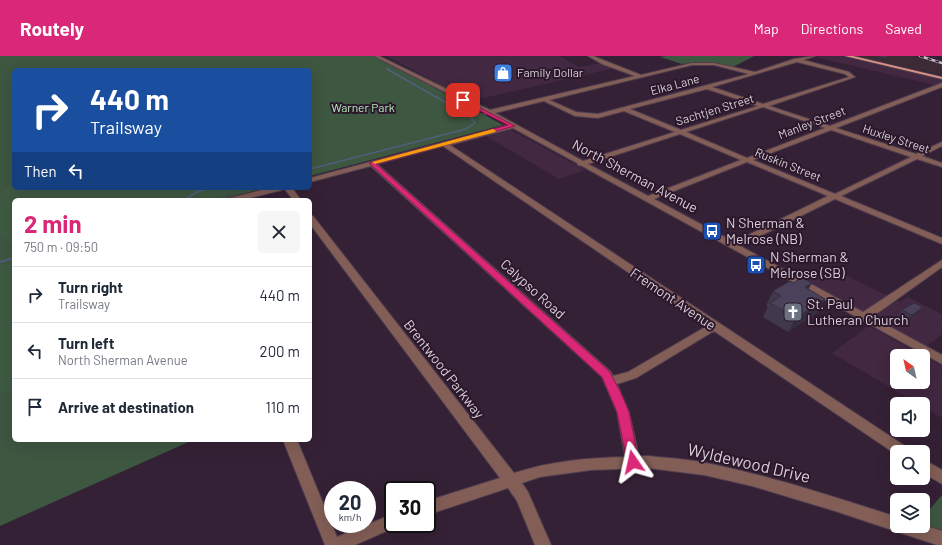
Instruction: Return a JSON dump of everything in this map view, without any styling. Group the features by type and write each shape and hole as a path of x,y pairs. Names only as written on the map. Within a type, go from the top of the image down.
{"main road":[{"path":"844,56 855,57"},
{"path":"847,56 942,76"}],"street":[{"name":"North Sherman Avenue","path":"376,56 430,82"},
{"name":"North Sherman Avenue","path":"384,56 485,113 942,360"},
{"path":"590,56 604,63 641,76"},
{"name":"Elka Lane","path":"544,99 575,114 583,116 598,116 755,74 796,60 813,56"},
{"name":"Sachtjen Street","path":"580,164 852,77 851,75 796,60"},
{"path":"485,113 700,63 719,64 755,74"},
{"name":"Manley Street","path":"646,199 942,85"},
{"name":"Huxley Street","path":"706,87 942,165"},
{"name":"Ruskin Street","path":"625,109 942,240"},
{"path":"312,179 510,126"},
{"name":"Fremont Avenue","path":"444,144 892,445"},
{"path":"733,246 942,144"},
{"name":"Calypso Road","path":"372,163 606,374 623,412 633,462"},
{"path":"241,198 271,190"},
{"name":"Brentwood Parkway","path":"312,221 523,497 543,545"},
{"path":"864,317 942,263"},
{"path":"610,382 632,375 714,326"},
{"path":"291,442 333,545"},
{"name":"Wyldewood Drive","path":"436,505 540,471 591,464 648,462 704,469 752,480 890,522"},
{"path":"930,470 942,478"},
{"path":"337,545 384,525"},
{"path":"924,533 942,539"}],"shaded area":[{"path":"387,56 560,56 578,67 602,63 615,68 471,101"},
{"path":"841,56 942,79 942,87 815,57"},
{"path":"857,56 915,56 942,64 942,75"},
{"path":"507,129 585,170 559,179 484,135"},
{"path":"831,268 900,302 908,297 942,314 942,334 927,346 806,281"},
{"path":"869,326 910,349 890,349 890,387 832,353"},
{"path":"930,360 942,366 942,418 930,411 930,397 906,397 893,389 930,389"}],"green space":[{"name":"Warner Park","path":"0,56 376,56 503,125 312,175 312,68 12,68 12,190 257,190 227,198 12,198 12,442 189,442 0,526"},
{"path":"754,56 733,67 708,62 682,64 660,57"},
{"path":"12,182 12,190 239,190 211,198 12,198 12,247 4,238 0,238 0,204 5,197 2,192"},
{"path":"12,262 12,390 0,393 0,265"},
{"path":"942,495 942,539 930,531 930,509"}],"building":[{"path":"802,278 812,283 805,287 825,299 796,318 770,303 781,296 773,291 790,281 793,283"},
{"path":"914,303 923,307 912,315 902,310"}],"waterway":[{"path":"312,168 466,129 475,123 471,117 387,69"},
{"path":"188,198 202,190"},
{"path":"0,262 12,259"}],"railway":[{"path":"920,56 942,63"}],"slow traffic":[{"path":"375,162 493,131"}],"place":[{"name":"Family Dollar","path":"503,73"},
{"name":"N Sherman & Melrose (NB)","path":"712,231"},
{"name":"N Sherman & Melrose (SB)","path":"756,265"},
{"name":"St. Paul Lutheran Church","path":"793,312"}],"route":[{"path":"463,100 482,108 513,126 372,163 606,374 615,391 623,412 633,462"}]}
